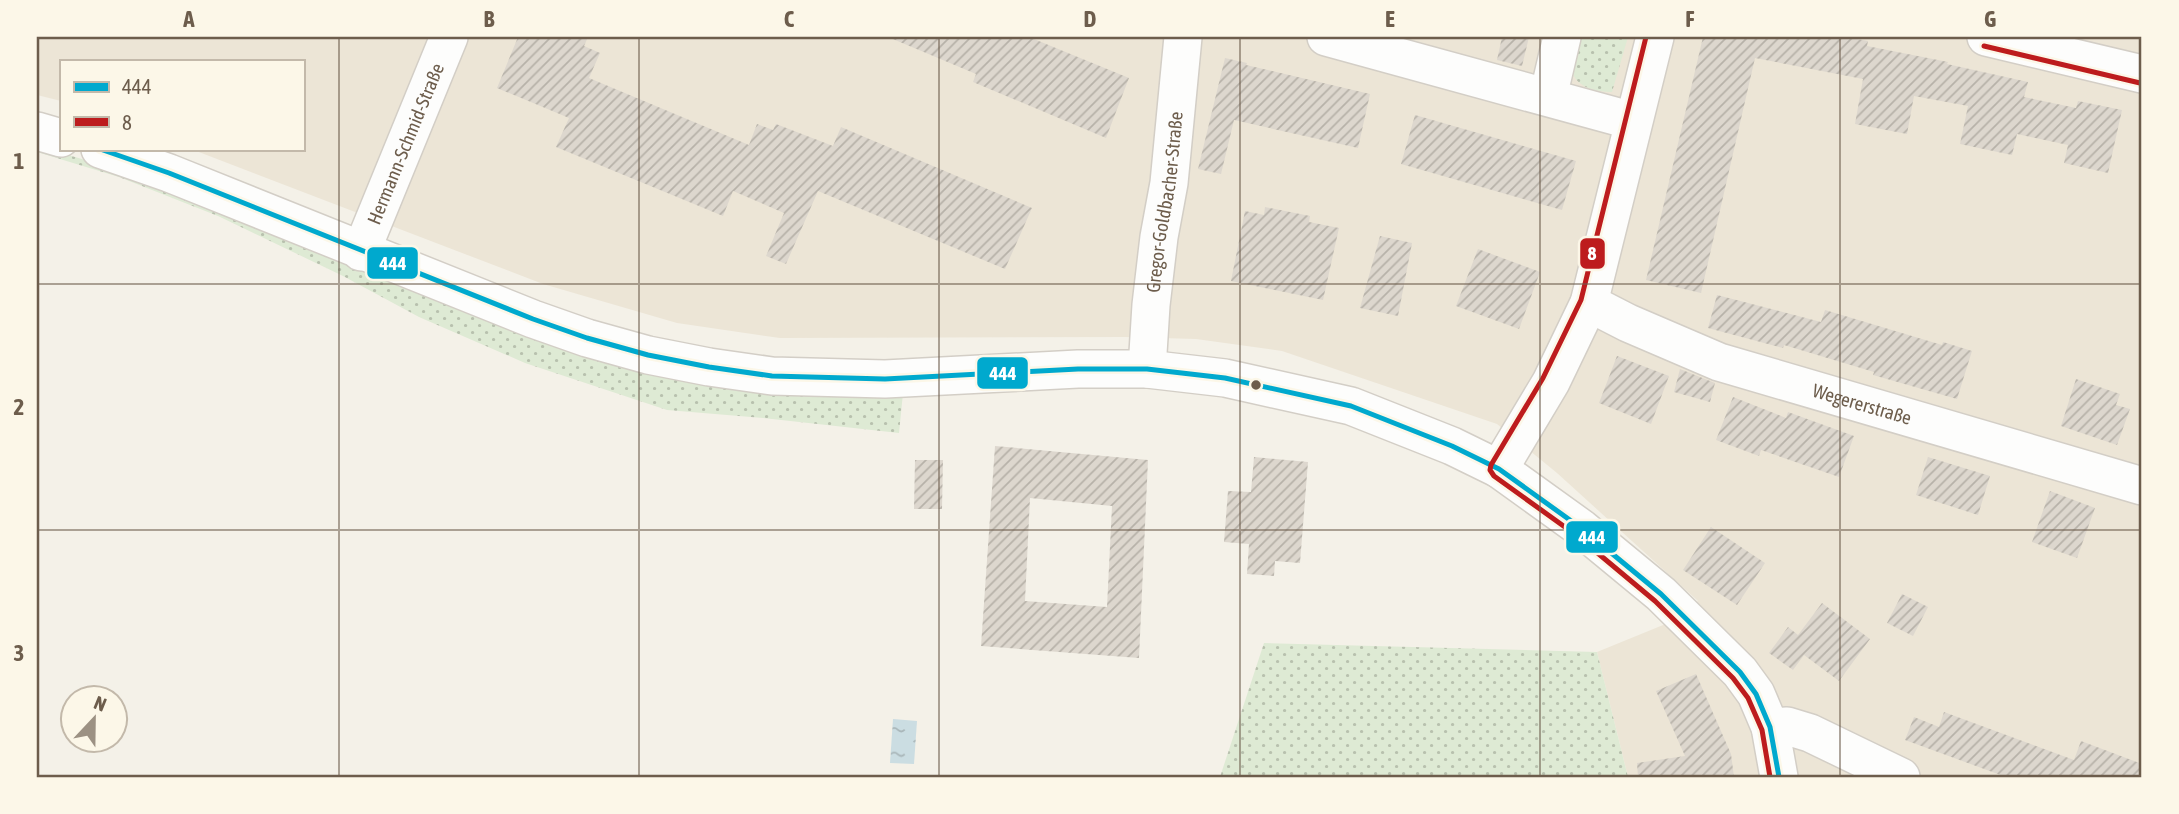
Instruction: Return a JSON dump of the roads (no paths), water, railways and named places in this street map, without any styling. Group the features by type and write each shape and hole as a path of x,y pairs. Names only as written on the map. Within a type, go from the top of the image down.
{"street":[{"name":"Hermann-Schmid-Straße","path":"361,251 449,37"},
{"name":"Gregor-Goldbacher-Straße","path":"1147,369 1159,237 1169,183 1183,37"},
{"path":"1326,37 1633,121"},
{"path":"1548,97 1562,37"},
{"path":"1499,469 1551,382 1589,303 1655,37"},
{"path":"1986,37 2142,74"},
{"path":"37,131 60,138"},
{"path":"103,150 169,173 455,289 587,338 648,355 772,376 885,379 1078,369 1147,369 1225,378 1351,406 1452,446 1499,469 1581,528 1661,594 1740,672 1756,694 1770,727 1779,777"},
{"name":"Wegererstraße","path":"1589,303 1719,362 2142,486"},
{"path":"1770,727 1787,726 1810,733 1901,777"}],"water":[{"path":"893,719 917,721 914,764 890,763"}]}
